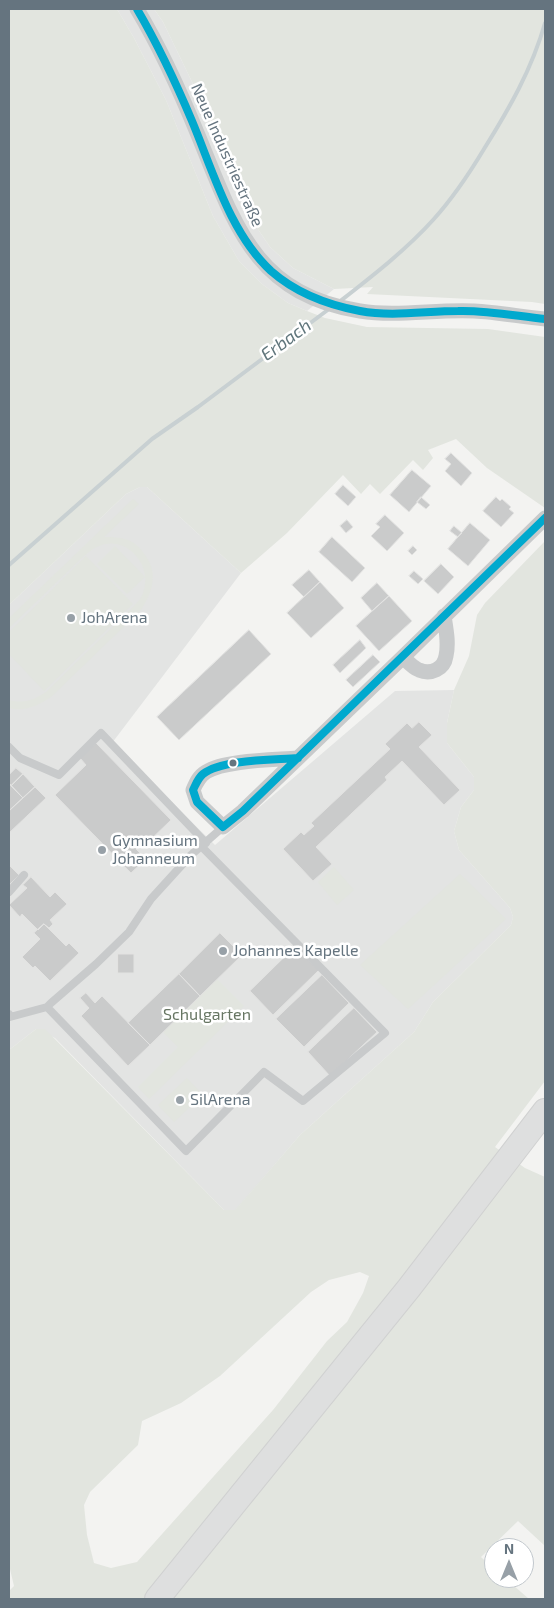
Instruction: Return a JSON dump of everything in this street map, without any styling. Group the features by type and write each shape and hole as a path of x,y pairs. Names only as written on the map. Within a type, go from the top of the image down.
{"main road":[{"path":"157,1599 403,1296 545,1111"}],"street":[{"name":"Neue Industriestraße","path":"137,9 179,89 239,230 251,248 280,278 320,300 351,309 394,313 473,311 545,319"},
{"path":"298,758 228,764 214,768 205,772 193,790 197,802 223,827 243,811 404,658 444,616 545,518"},
{"path":"404,658 417,670 427,673 436,670 444,663 447,641 444,616"}],"lane":[{"path":"9,746 20,758 59,775 101,733 203,844 385,1033 303,1101 264,1072 186,1151 47,1007"},
{"path":"9,1014 10,1017 47,1007 129,932 151,899 191,855 223,827"},
{"path":"9,892 24,875"}],"shaded area":[{"path":"117,9 154,9 163,22 207,113 249,216 270,247 293,268 334,289 307,311 288,303 262,284 239,261 213,216 166,100"},
{"name":"Gymnasium Johanneum","path":"140,487 147,487 241,573 112,743 215,845 395,691 454,690 447,723 447,743 474,777 474,790 461,807 454,831 459,850 510,908 513,917 511,925 433,1002 414,1032 300,1135 235,1211 224,1210 55,1038 36,1029 9,1050 9,605 126,494"}],"green space":[{"path":"9,9 117,9 166,100 213,216 239,261 262,284 288,303 325,318 367,327 488,329 545,337 545,508 487,468 456,439 428,450 433,458 423,470 413,460 380,494 370,484 361,494 343,475 287,533 241,573 147,487 140,487 126,494 9,605"},
{"path":"154,9 545,9 545,304 367,294 373,287 334,289 293,268 270,247 249,216 207,113 163,22"},
{"path":"133,499 139,504 104,537 128,540 138,546 145,555 152,569 153,576 151,590 145,604 51,697 31,707 9,708 9,700 29,701 46,692 142,597 145,582 141,562 127,548 118,544 107,544 95,548 84,556 9,628 9,618"},
{"path":"545,541 545,1081 495,1147 525,1168 545,1177 545,1546 518,1521 501,1538 484,1538 484,1554 481,1557 484,1560 484,1588 516,1588 529,1599 9,1599 9,1591 14,1586 9,1565 9,1050 36,1029 45,1029 224,1210 235,1210 300,1135 414,1032 433,1002 511,925 513,917 510,908 459,850 454,831 461,807 474,790 474,777 447,743 447,723 454,690 469,656 477,615 485,603","holes":["360,1272 369,1276 363,1293 347,1322 327,1341 273,1410 137,1562 111,1568 94,1563 87,1535 84,1505 90,1492 138,1445 142,1421 181,1403 220,1376 311,1292 329,1280"]},
{"path":"115,546 145,577 127,594 97,564"},
{"name":"JohArena","path":"86,556 133,604 44,691 9,654 9,632"},
{"path":"334,867 354,890 337,905 318,882"},
{"path":"460,874 506,919 408,1009 360,965"},
{"name":"Schulgarten","path":"217,979 244,1006 149,1099 138,1087 178,1047 163,1032"},
{"name":"SilArena","path":"187,1078 203,1095 174,1122 158,1105"}],"building":[{"path":"451,453 472,473 461,486 445,471 451,464 445,459"},
{"path":"412,470 431,486 409,512 390,495"},
{"path":"343,485 356,497 348,506 335,494"},
{"path":"421,497 430,505 426,509 417,502"},
{"path":"496,497 500,501 502,499 511,507 509,509 514,513 501,527 483,511"},
{"path":"385,515 404,533 387,551 371,536 380,527 376,524"},
{"path":"347,520 353,527 346,533 340,526"},
{"path":"470,523 490,540 468,566 448,549"},
{"path":"454,526 462,533 458,537 450,531"},
{"path":"332,537 365,568 352,582 319,552"},
{"path":"413,546 417,550 412,555 408,551"},
{"path":"441,564 454,577 438,594 424,581"},
{"path":"309,570 320,582 304,597 292,585"},
{"path":"414,571 423,579 418,584 409,576"},
{"path":"320,582 344,608 311,638 287,613"},
{"path":"377,583 389,596 372,611 361,598"},
{"path":"389,596 412,621 379,651 356,626"},
{"path":"249,630 271,654 179,740 157,717"},
{"path":"360,640 366,648 340,673 333,665"},
{"path":"373,655 380,662 353,687 346,680"},
{"path":"419,722 432,735 419,747 460,790 444,805 402,761 385,777 387,780 316,847 332,864 313,881 283,849 301,832 304,835 314,826 311,823 390,749 385,744 407,723 412,728"},
{"path":"96,743 171,820 143,847 141,845 136,849 146,859 131,873 55,795 86,765 80,758"},
{"path":"16,768 23,774 11,786 9,775"},
{"path":"23,774 35,787 23,798 11,786"},
{"path":"9,783 23,798 9,811"},
{"path":"35,787 46,798 9,833 9,811"},
{"path":"9,865 19,875 9,885"},
{"path":"31,877 50,897 55,892 67,904 50,920 53,924 49,928 44,924 38,930 22,914 20,917 9,905 27,888 23,885"},
{"path":"44,924 66,946 69,943 79,953 50,981 35,966 33,968 22,957 40,939 34,933"},
{"path":"220,933 242,955 200,996 179,974"},
{"path":"295,947 319,970 273,1015 250,991"},
{"path":"118,954 134,954 134,973 118,973"},
{"path":"179,974 200,996 150,1045 128,1023"},
{"path":"322,975 349,1003 304,1047 276,1019"},
{"path":"86,993 95,1003 102,996 150,1045 128,1066 81,1016 89,1008 80,998"},
{"path":"354,1008 377,1032 330,1076 308,1052"}],"waterway":[{"name":"Erbach","path":"339,302 411,242 433,220 467,177 511,104 527,73 545,23"},
{"name":"Erbach","path":"9,565 152,439 329,309"}],"transit line":[{"path":"137,9 180,93 215,180 244,239 257,256 281,279 313,297 336,305 372,313 397,314 469,311 545,319"},
{"path":"298,758 288,759 249,761 222,765 212,769 203,774 197,781 193,790 197,802 223,827 243,811 545,518"}],"place":[{"name":"JohArena","path":"71,618"},
{"name":"Gymnasium Johanneum","path":"102,850"},
{"name":"Johannes Kapelle","path":"223,951"},
{"name":"SilArena","path":"180,1100"}]}
